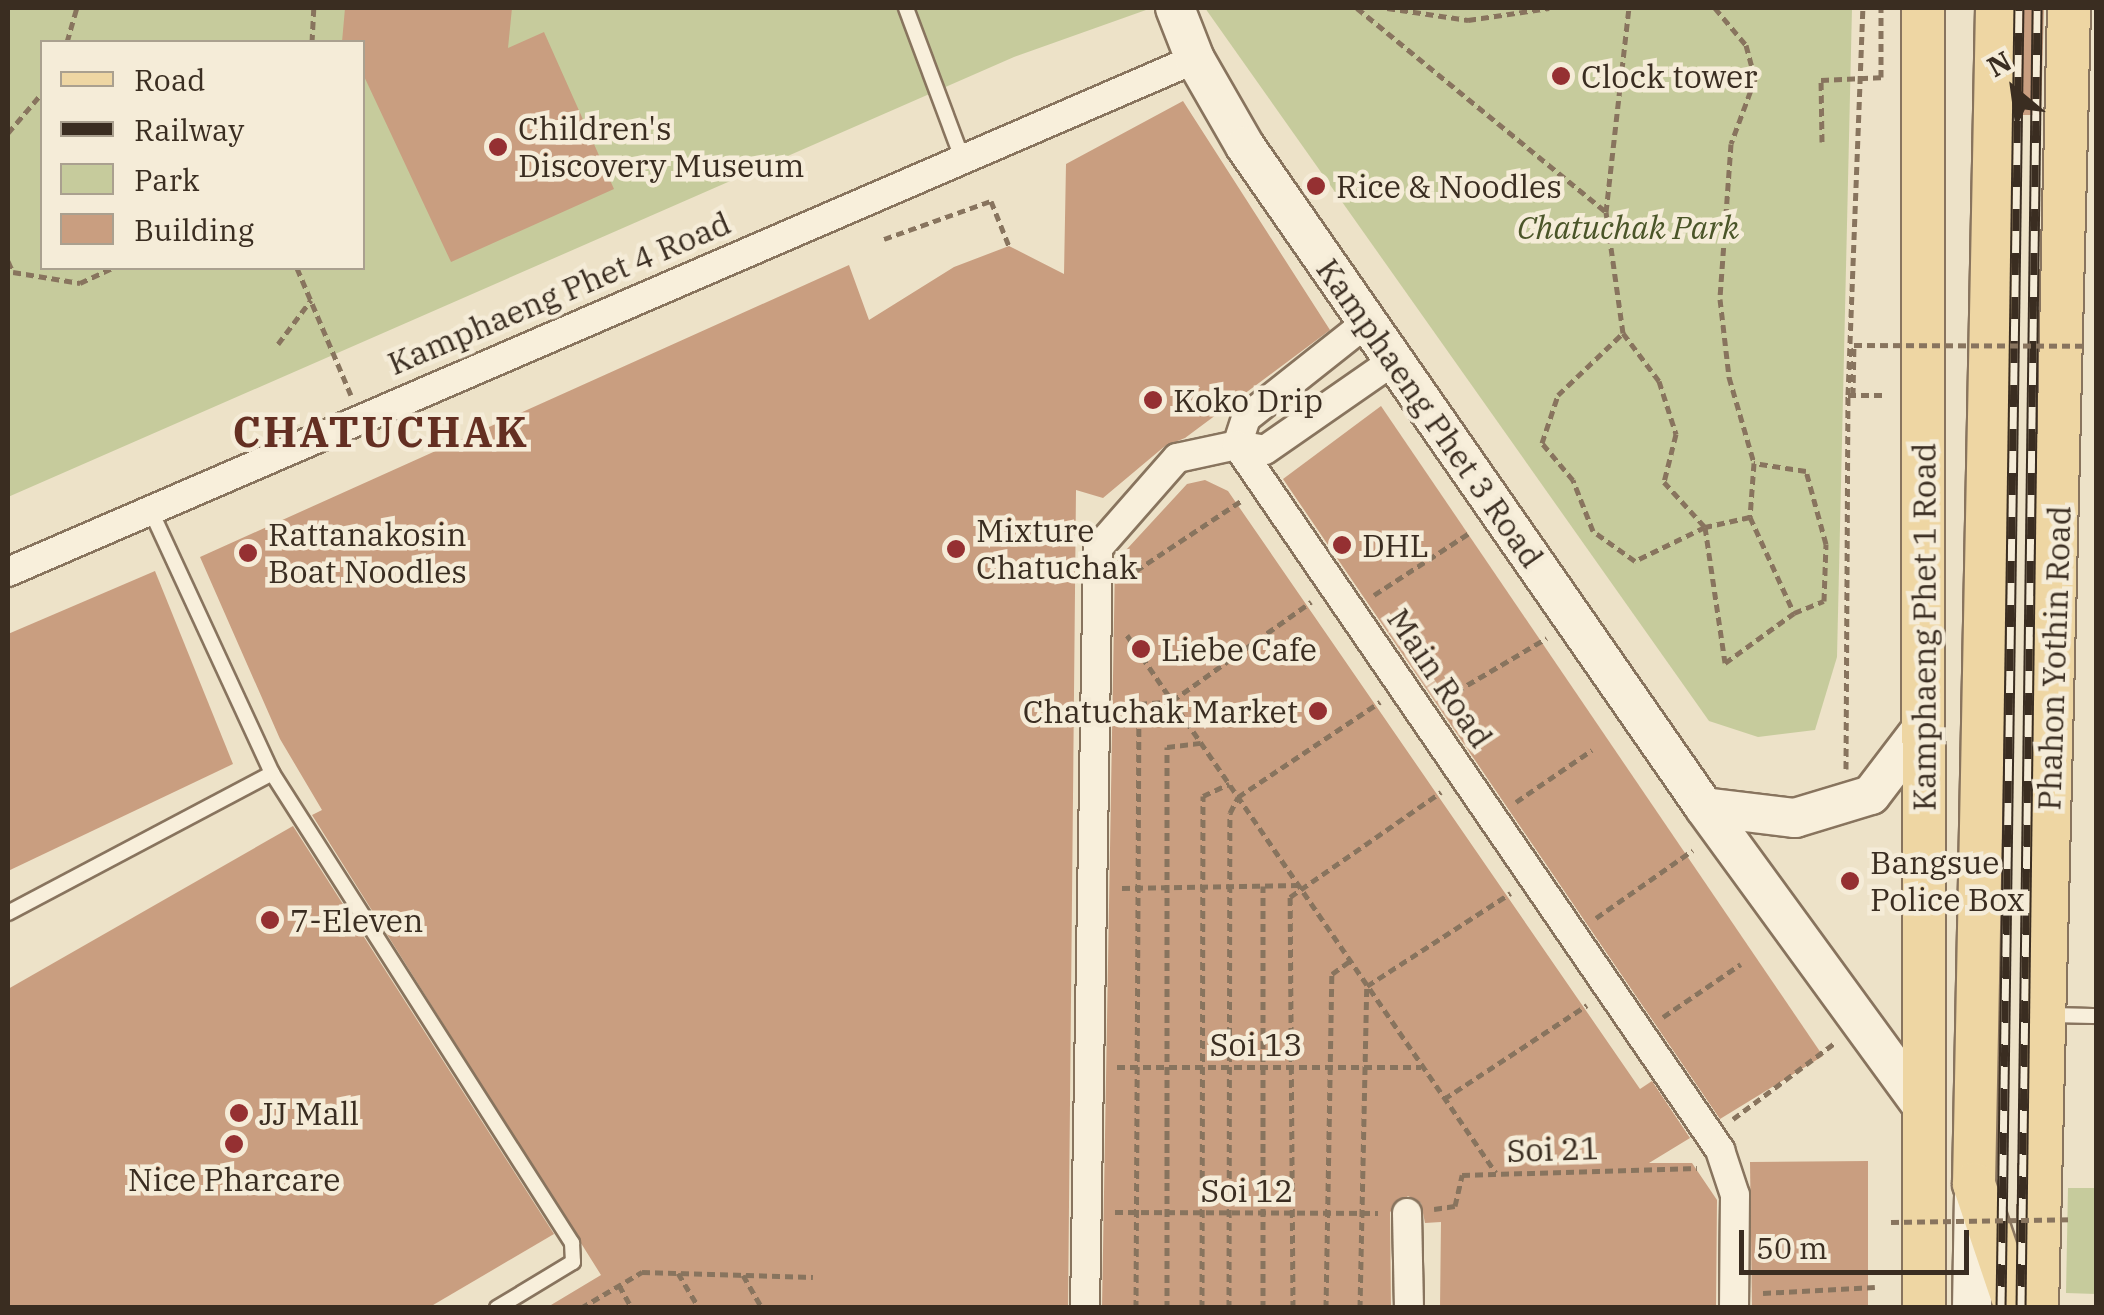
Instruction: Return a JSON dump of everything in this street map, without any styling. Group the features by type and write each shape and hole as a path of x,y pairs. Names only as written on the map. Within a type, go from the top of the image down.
{"main road":[{"name":"Kamphaeng Phet 1 Road","path":"1923,8 1924,1308"},
{"name":"Phahon Yothin Road","path":"1997,8 1974,1184 2016,1308"},
{"name":"Phahon Yothin Road","path":"2037,1308 2068,8"}],"street":[{"name":"Kamphaeng Phet 3 Road","path":"1175,8 1194,59 1244,146 1712,818 1924,1109"},
{"name":"Kamphaeng Phet 4 Road","path":"8,572 360,416 1194,59"},
{"path":"1237,445 1246,418 1366,323"},
{"path":"1085,1308 1098,548 1177,458 1237,445 1265,450 1393,361"},
{"name":"Main Road","path":"1237,445 1710,1136 1735,1195 1734,1300"},
{"path":"1712,818 1796,818 1870,795 1924,724"},
{"path":"1972,1308 1974,1184"},
{"path":"1407,1213 1409,1308"}],"lane":[{"path":"906,8 962,158"},
{"path":"150,509 272,773 572,1243 573,1262 496,1308"},
{"path":"8,912 272,773"},
{"path":"2043,1015 2096,1016"}],"path":[{"path":"68,40 77,8"},
{"path":"312,40 314,8"},
{"path":"1356,8 1606,212"},
{"path":"1387,8 1468,20 1549,8"},
{"path":"1629,8 1606,212 1623,333 1658,381 1676,434 1664,482 1705,527 1725,664 1794,613 1824,600 1826,544 1806,471 1754,464"},
{"path":"1715,8 1746,45 1755,79 1730,144 1720,300 1729,377 1754,464 1750,517 1794,613"},
{"path":"1846,802 1851,395 1863,8"},
{"path":"1881,8 1881,77"},
{"path":"1822,142 1821,80 1924,77"},
{"path":"8,133 40,100"},
{"path":"884,239 991,201 1009,246"},
{"path":"8,261 13,272 80,282 107,270"},
{"path":"298,270 360,416"},
{"path":"278,344 311,300"},
{"path":"1623,333 1558,395 1542,443 1573,480 1593,532 1635,561 1705,527 1750,517"},
{"path":"1851,395 1854,345 2088,346"},
{"path":"1097,582 1118,583 1265,486"},
{"path":"1350,610 1469,533"},
{"path":"1136,1308 1139,704 1172,701 1334,586"},
{"path":"1096,621 1117,620 1496,1173"},
{"path":"1422,714 1549,637"},
{"path":"1229,1308 1230,814 1238,797 1402,686"},
{"path":"1167,1308 1171,887 1168,747 1201,743"},
{"path":"1494,818 1592,750"},
{"path":"1292,1308 1295,1213 1290,896 1298,886 1465,776"},
{"path":"1202,1308 1203,796 1229,784"},
{"path":"1573,935 1712,818"},
{"path":"1368,986 1534,878"},
{"path":"1262,1308 1263,886"},
{"path":"1092,888 1298,886"},
{"path":"1326,1308 1332,974 1350,961"},
{"path":"1640,1033 1742,964"},
{"path":"1360,1308 1368,986"},
{"path":"1444,1098 1611,990"},
{"path":"1710,1136 1862,1024"},
{"name":"Soi 13","path":"1089,1066 1423,1067"},
{"name":"Soi 21","path":"1407,1213 1455,1206 1462,1175 1726,1167"},
{"name":"Soi 12","path":"1086,1212 1407,1213"},
{"path":"1892,1222 2074,1220"},
{"path":"582,1308 642,1272 812,1277"},
{"path":"678,1273 699,1308"},
{"path":"743,1275 762,1308"},
{"path":"619,1285 632,1308"},
{"path":"1734,1300 1875,1287"}],"green space":[{"path":"8,8 1146,10 1014,57 8,497"},
{"name":"Chatuchak Park","path":"1205,8 1852,8 1837,657 1815,730 1758,737 1709,721"},
{"path":"2068,1188 2096,1188 2096,1294 2066,1293"}],"building":[{"name":"Children's Discovery Museum","path":"345,8 512,8 508,48 544,32 614,189 451,262 365,78 365,40 342,40"},
{"path":"2022,8 2044,8 2041,115 2020,115"},
{"path":"1183,101 1330,330 1185,438 1165,446 1103,498 1076,490 1068,1308 546,1308 601,1275 312,815 322,810 280,739 200,557 849,265 869,320 954,267 1009,246 1064,274 1066,164"},
{"path":"1381,406 1823,1056 1720,1119 1283,479"},
{"path":"1205,480 1228,491 1640,1089 1652,1081 1690,1138 1649,1163 1692,1163 1717,1200 1716,1308 1440,1308 1441,1222 1425,1223 1421,1203 1408,1196 1390,1212 1391,1308 1102,1308 1115,562 1187,484"},
{"path":"155,571 233,764 8,871 8,634"},
{"name":"JJ Mall","path":"293,826 554,1234 428,1308 8,1308 8,989"},
{"path":"1868,1161 1868,1308 1752,1308 1750,1162"}],"railway":[{"path":"2001,1308 2019,8"},
{"path":"2021,1308 2037,8"}],"place":[{"name":"Clock tower","path":"1561,76"},
{"name":"Children's Discovery Museum","path":"498,147"},
{"name":"Rice & Noodles","path":"1316,186"},
{"name":"Koko Drip","path":"1153,400"},
{"name":"DHL","path":"1342,545"},
{"name":"Mixture Chatuchak","path":"956,549"},
{"name":"Rattanakosin Boat Noodles","path":"248,553"},
{"name":"Liebe Cafe","path":"1141,649"},
{"name":"Chatuchak Market","path":"1318,711"},
{"name":"Bangsue Police Box","path":"1850,881"},
{"name":"7-Eleven","path":"270,920"},
{"name":"JJ Mall","path":"239,1113"},
{"name":"Nice Pharcare","path":"234,1144"}],"district":[{"name":"CHATUCHAK","path":"381,432"}]}
